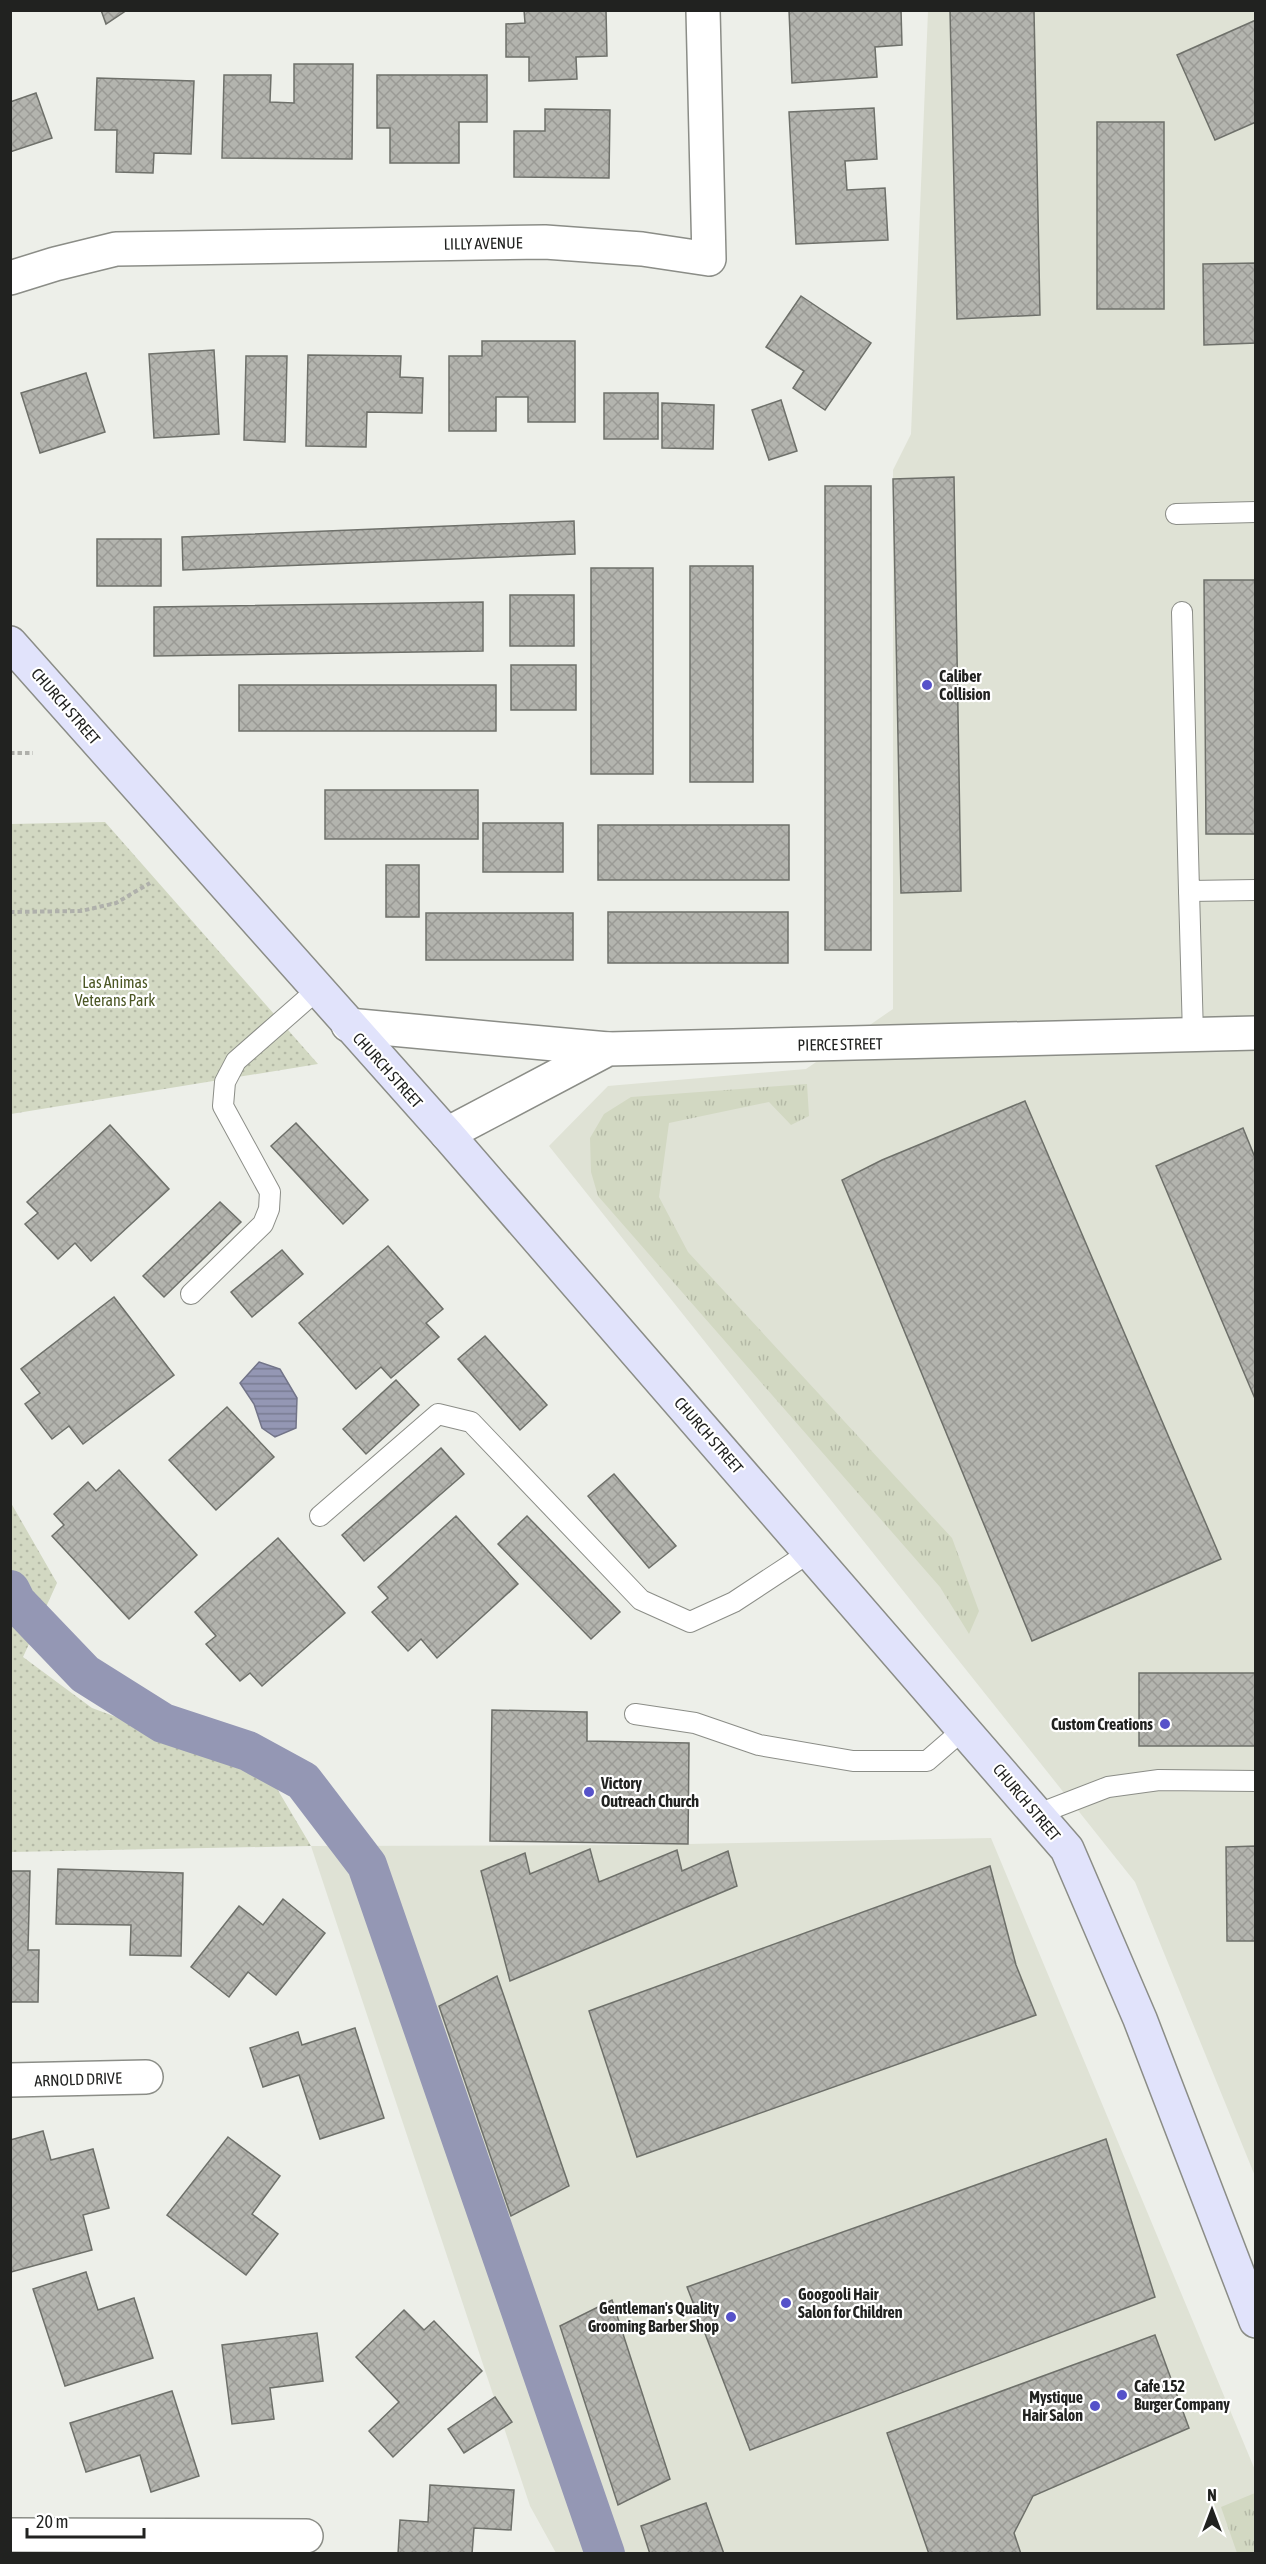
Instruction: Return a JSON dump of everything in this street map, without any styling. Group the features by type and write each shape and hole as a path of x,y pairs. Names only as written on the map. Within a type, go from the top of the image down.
{"street":[{"name":"LILLY AVENUE","path":"10,278 116,249 545,242 642,249 710,259 703,10"},
{"name":"CHURCH STREET","path":"10,643 447,1134 1067,1849 1140,2019 1256,2321"},
{"path":"348,1025 608,1049"},
{"name":"PIERCE STREET","path":"447,1134 608,1049 1256,1033"},
{"name":"ARNOLD DRIVE","path":"10,2080 146,2077"},
{"path":"10,2535 306,2536"}],"lane":[{"path":"1176,514 1256,512"},
{"path":"1182,612 1193,1035"},
{"path":"1189,891 1256,890"},
{"path":"191,1294 263,1224 269,1209 270,1192 223,1106 225,1082 236,1061 317,990"},
{"path":"320,1516 438,1414 471,1422 641,1600 690,1622 734,1602 810,1552"},
{"path":"635,1714 695,1723 759,1745 853,1761 927,1761 964,1729"},
{"path":"1038,1814 1108,1787 1159,1780 1256,1780"}],"path":[{"path":"10,753 33,753"},
{"path":"10,912 81,911 116,903 150,884"}],"shaded area":[{"path":"928,11 1255,11 1255,2176 1135,1882 549,1146 608,1086 806,1069 893,1009 893,470 911,434"},
{"path":"991,1838 1255,2470 1255,2553 556,2553 530,2506 311,1846 637,1845"}],"green space":[{"name":"Las Animas Veterans Park","path":"105,822 318,1064 11,1114 11,824"},
{"path":"807,1084 809,1116 791,1125 769,1102 669,1123 659,1197 688,1252 952,1538 979,1611 969,1634 940,1587 598,1196 591,1172 590,1138 604,1114 631,1097"},
{"path":"11,1503 57,1583 23,1657 92,1708 235,1761 276,1787 311,1846 11,1852"},
{"path":"1255,2493 1255,2553 1237,2553 1221,2507"}],"water":[{"path":"259,1362 280,1369 297,1398 296,1428 275,1437 262,1428 254,1404 240,1383"}],"building":[{"path":"101,10 127,10 106,24"},
{"path":"524,10 606,10 607,56 576,57 577,79 529,81 529,57 506,57 506,24 525,23"},
{"path":"789,10 901,10 902,45 875,47 877,77 792,83"},
{"path":"950,10 1034,10 1040,315 957,319"},
{"path":"1256,20 1256,122 1215,140 1177,55"},
{"path":"294,64 353,64 352,159 222,158 224,75 271,75 270,102 294,103"},
{"path":"377,75 487,75 487,122 459,122 459,163 390,163 390,128 377,128"},
{"path":"97,78 194,81 191,154 154,153 153,173 116,172 117,130 95,130"},
{"path":"36,93 52,138 10,152 10,102"},
{"path":"874,108 877,159 845,161 847,190 885,188 888,240 796,244 789,112"},
{"path":"545,109 610,110 609,178 514,177 514,131 545,131"},
{"path":"1097,122 1164,122 1164,309 1097,309"},
{"path":"1256,263 1256,343 1204,345 1203,264"},
{"path":"801,296 871,343 825,410 793,388 804,371 766,347"},
{"path":"482,341 575,341 575,422 528,422 528,397 496,397 496,431 449,431 449,356 482,356"},
{"path":"214,350 219,434 154,438 149,354"},
{"path":"308,355 401,356 400,377 423,378 422,413 367,412 366,447 306,446"},
{"path":"246,356 287,356 285,442 244,440"},
{"path":"86,373 105,432 40,453 21,393"},
{"path":"604,393 658,393 658,439 604,439"},
{"path":"781,400 797,451 769,460 752,410"},
{"path":"662,403 714,405 713,449 662,448"},
{"name":"Caliber Collision","path":"954,477 961,891 901,893 893,479"},
{"path":"825,486 871,486 871,950 825,950"},
{"path":"574,521 575,554 183,570 182,537"},
{"path":"97,539 161,539 161,586 97,586"},
{"path":"690,566 753,566 753,782 690,782"},
{"path":"591,568 653,568 653,774 591,774"},
{"path":"1204,580 1256,580 1256,834 1206,834"},
{"path":"510,595 574,595 574,646 510,646"},
{"path":"483,602 483,651 154,656 154,607"},
{"path":"511,665 576,665 576,710 511,710"},
{"path":"239,685 496,685 496,731 239,731"},
{"path":"325,790 478,790 478,839 325,839"},
{"path":"483,823 563,823 563,872 483,872"},
{"path":"598,825 789,825 789,880 598,880"},
{"path":"386,865 419,865 419,917 386,917"},
{"path":"608,912 788,912 788,963 608,963"},
{"path":"426,913 573,913 573,960 426,960"},
{"path":"1025,1101 1221,1559 1032,1641 842,1180 882,1160"},
{"path":"296,1123 368,1200 343,1224 271,1146"},
{"path":"110,1125 169,1189 91,1261 75,1243 58,1259 25,1224 38,1213 27,1202"},
{"path":"1243,1128 1256,1160 1256,1401 1156,1166"},
{"path":"220,1202 241,1222 164,1297 143,1276"},
{"path":"388,1246 443,1309 426,1323 439,1337 391,1378 381,1367 356,1389 299,1323"},
{"path":"282,1250 303,1274 252,1317 231,1292"},
{"path":"114,1297 174,1375 83,1444 69,1426 52,1439 25,1404 40,1393 21,1369"},
{"path":"485,1336 547,1405 520,1430 458,1359"},
{"path":"396,1380 419,1405 366,1454 343,1429"},
{"path":"227,1407 274,1457 216,1510 169,1460"},
{"path":"441,1448 464,1474 364,1561 342,1535"},
{"path":"119,1470 197,1555 129,1619 52,1536 64,1525 54,1514 88,1482 96,1491"},
{"path":"614,1474 676,1546 649,1568 588,1496"},
{"path":"456,1516 518,1584 437,1658 421,1639 408,1651 372,1612 388,1598 378,1587"},
{"path":"527,1516 620,1612 591,1639 498,1544"},
{"path":"278,1538 345,1613 262,1686 250,1673 240,1681 206,1644 216,1636 195,1612"},
{"path":"1139,1673 1256,1673 1256,1746 1139,1746"},
{"name":"Victory Outreach Church","path":"492,1710 587,1712 587,1741 689,1743 688,1844 490,1841"},
{"path":"1256,1846 1256,1941 1227,1941 1226,1847"},
{"path":"590,1849 599,1882 677,1850 682,1871 728,1851 737,1886 510,1981 481,1871 525,1853 530,1874"},
{"path":"990,1866 1016,1965 1036,2015 637,2157 589,2011"},
{"path":"58,1869 183,1873 181,1956 130,1955 131,1925 56,1924"},
{"path":"10,1871 30,1871 28,1950 39,1950 38,2002 10,2002"},
{"path":"283,1899 325,1933 276,1995 248,1972 229,1997 191,1967 239,1906 263,1925"},
{"path":"497,1976 569,2186 511,2216 439,2006"},
{"path":"355,2028 384,2118 320,2139 299,2075 263,2087 250,2048 298,2032 302,2045"},
{"path":"43,2131 51,2160 93,2149 109,2208 83,2215 92,2250 11,2272 10,2140"},
{"path":"228,2137 280,2176 252,2214 278,2234 246,2275 167,2215"},
{"path":"1106,2139 1155,2297 750,2450 687,2287"},
{"path":"86,2272 98,2310 134,2298 153,2358 65,2386 33,2289"},
{"path":"612,2300 670,2479 618,2505 560,2326"},
{"path":"404,2310 424,2330 434,2321 482,2371 393,2457 369,2431 399,2402 356,2357"},
{"path":"317,2333 323,2381 270,2388 274,2419 232,2424 222,2345"},
{"path":"1155,2335 1189,2428 1033,2496 1014,2533 1021,2554 929,2554 887,2433"},
{"path":"172,2391 199,2476 151,2492 140,2455 86,2472 70,2423"},
{"path":"495,2397 512,2422 464,2453 448,2429"},
{"path":"430,2485 514,2490 511,2530 474,2528 472,2554 398,2554 400,2520 428,2522"},
{"path":"706,2503 724,2554 650,2554 641,2526"}],"waterway":[{"path":"10,1590 16,1602 85,1674 163,1723 248,1751 303,1781 367,1865 605,2554"}],"place":[{"name":"Caliber Collision","path":"927,685"},
{"name":"Custom Creations","path":"1165,1724"},
{"name":"Victory Outreach Church","path":"589,1792"},
{"name":"Googooli Hair Salon for Children","path":"786,2303"},
{"name":"Gentleman's Quality Grooming Barber Shop","path":"731,2317"},
{"name":"Cafe 152 Burger Company","path":"1122,2395"},
{"name":"Mystique Hair Salon","path":"1095,2406"}]}
